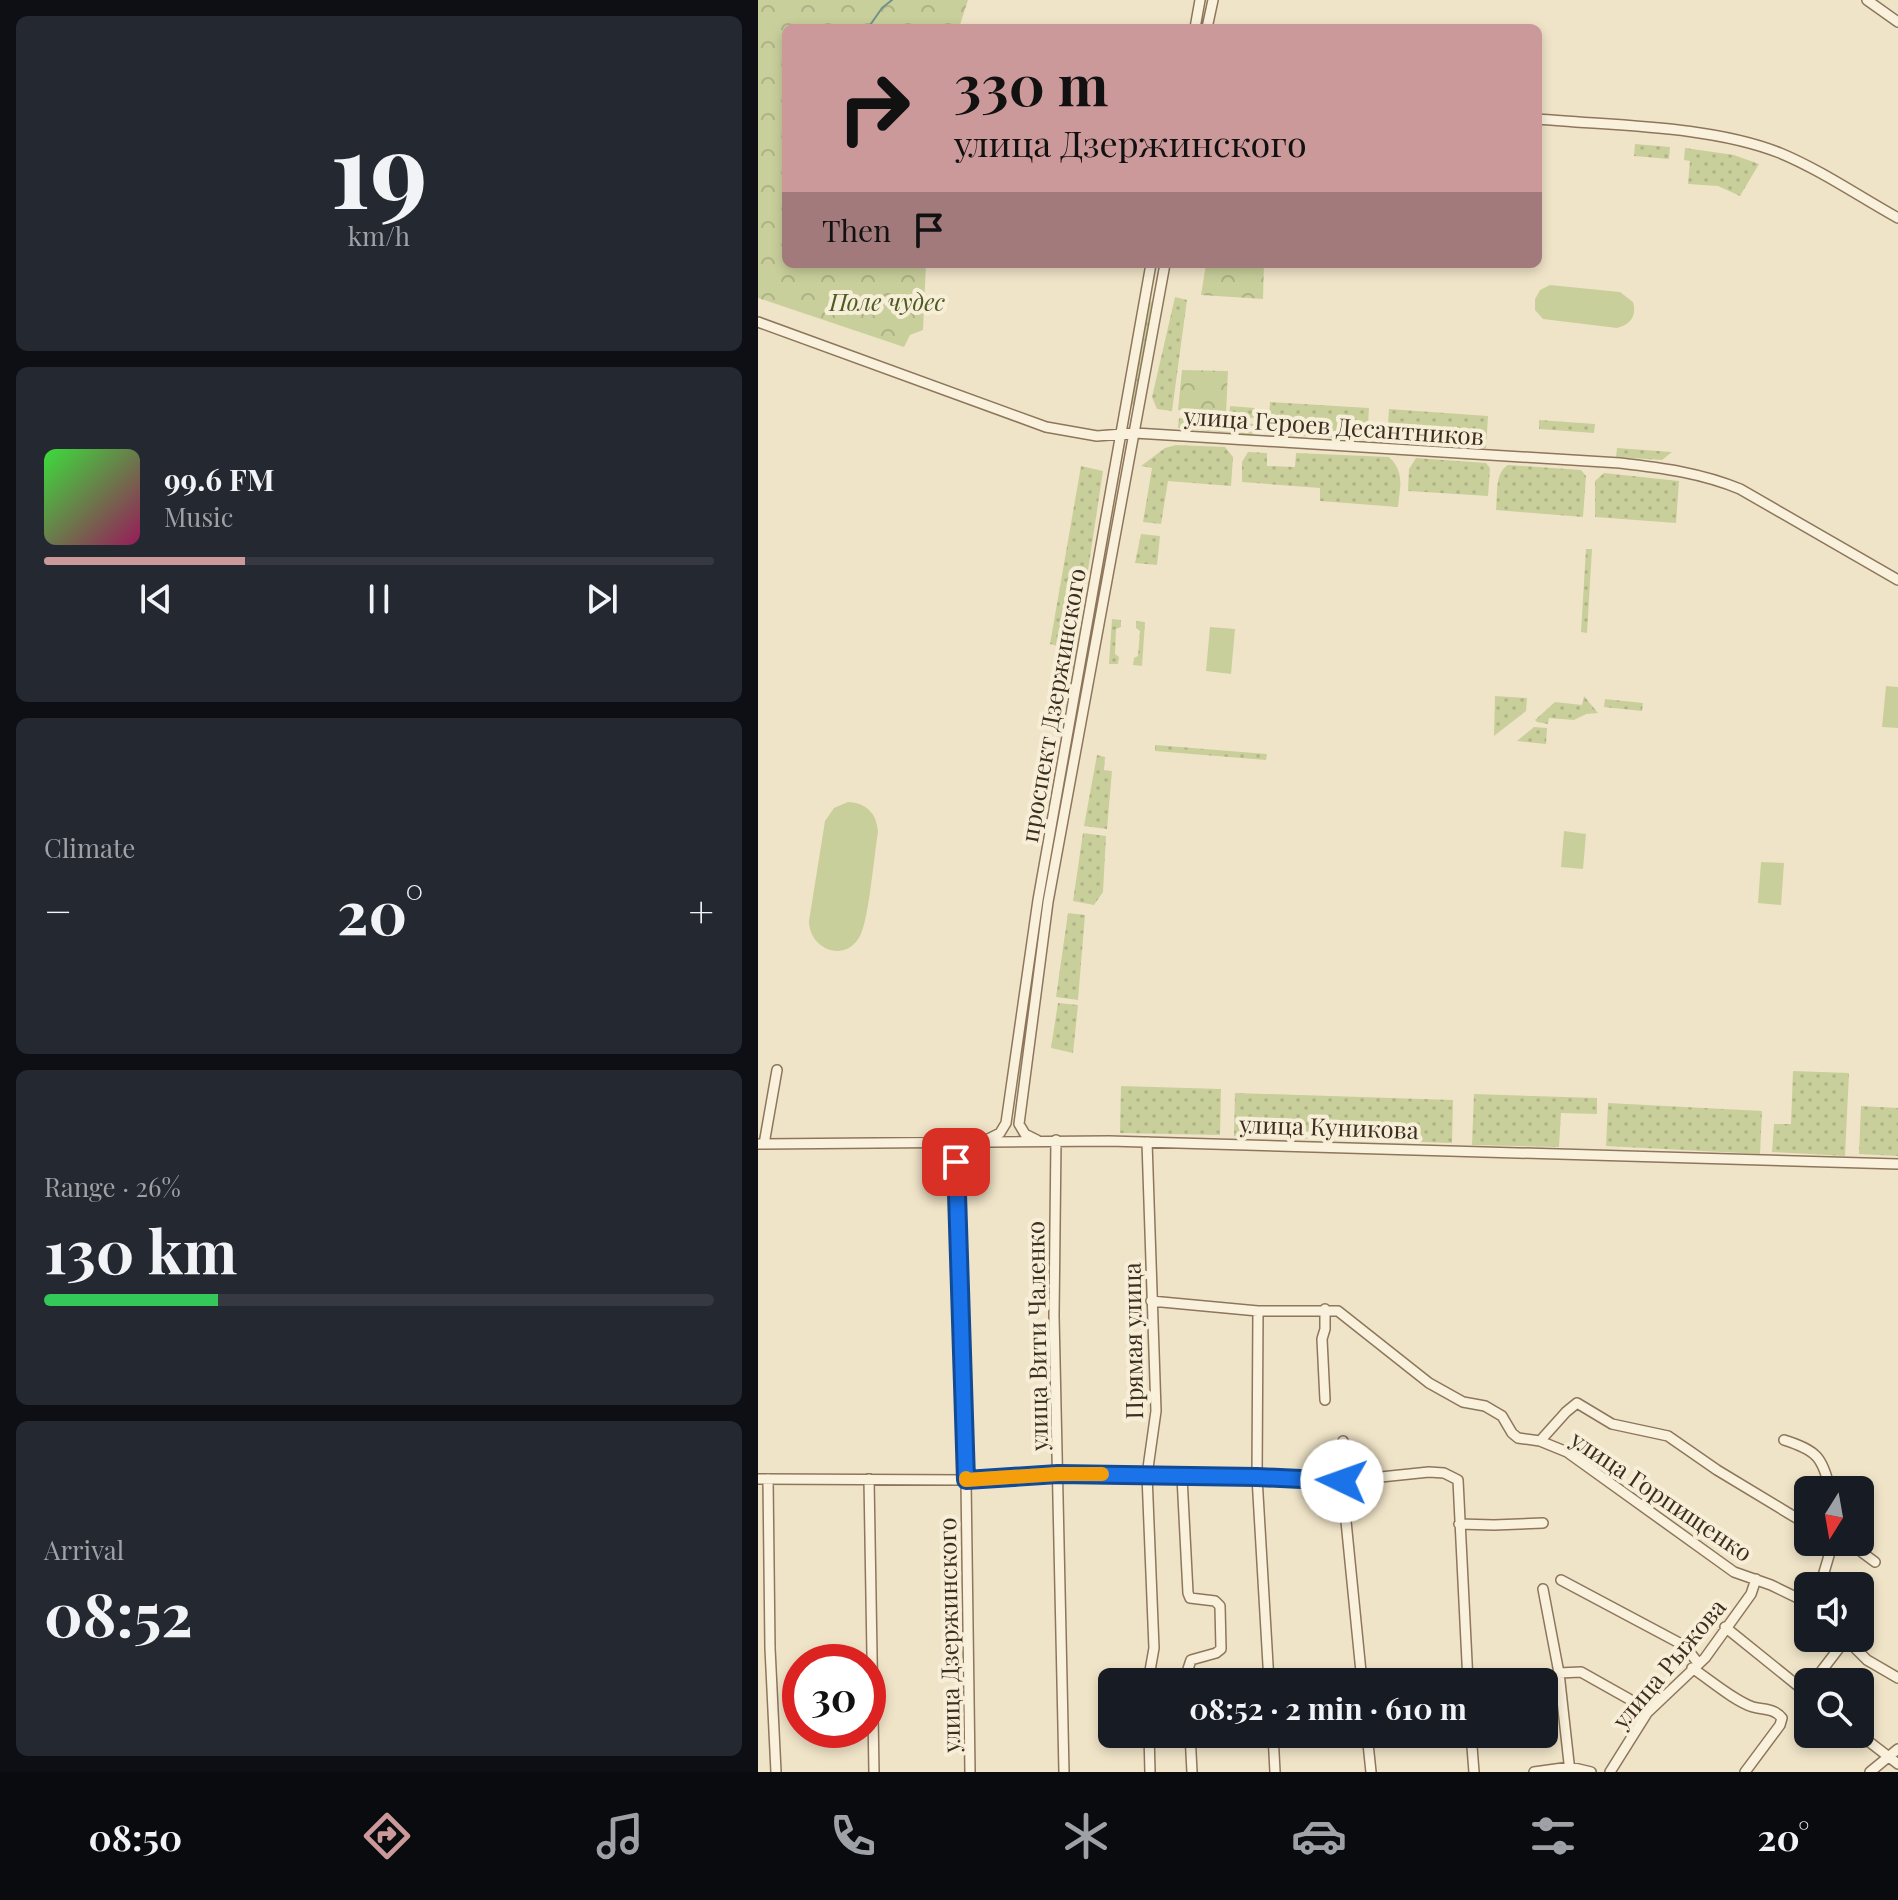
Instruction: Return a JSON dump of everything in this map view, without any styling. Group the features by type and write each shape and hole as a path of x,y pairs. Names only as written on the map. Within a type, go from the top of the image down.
{"street":[{"path":"1196,24 1200,0"},
{"path":"1208,24 1213,0"},
{"path":"1867,0 1898,22"},
{"path":"1542,119 1705,134 1765,148 1793,159 1898,218"},
{"name":"проспект Дзержинского","path":"1006,1123 1119,434 1150,268"},
{"name":"проспект Дзержинского","path":"1019,1124 1043,901 1164,268"},
{"name":"улица Героев Десантников","path":"758,322 1046,427 1077,434 1135,433 1515,456 1682,470 1712,477 1740,489 1898,580"},
{"path":"761,1144 777,1070"},
{"path":"1006,1123 1011,1140"},
{"path":"956,1162 965,1147 1000,1133 1006,1123"},
{"path":"1011,1140 1019,1124"},
{"path":"1019,1124 1025,1134 1040,1141"},
{"name":"улица Куникова","path":"761,1144 1056,1140 1898,1164"},
{"name":"улица Вити Чаленко","path":"1056,1140 1054,1253 1064,1772"},
{"path":"935,1142 951,1151 956,1162"},
{"name":"Прямая улица","path":"1147,1142 1156,1411 1147,1475 1154,1648 1150,1668"},
{"name":"улица Дзержинского","path":"956,1162 966,1480 970,1772"},
{"path":"1151,1301 1258,1311 1325,1309 1322,1339 1325,1400"},
{"name":"улица Горпищенко","path":"1325,1309 1344,1315 1429,1383 1463,1402 1485,1406 1502,1416 1518,1438 1540,1441 1567,1452 1734,1572 1794,1597"},
{"path":"1258,1311 1257,1477 1268,1668"},
{"path":"1540,1441 1577,1403 1612,1424 1668,1436 1794,1517"},
{"path":"1784,1440 1814,1453 1825,1467 1827,1476"},
{"path":"1343,1441 1342,1481 1361,1668"},
{"path":"776,1772 763,1479 966,1480 1058,1474 1342,1481 1444,1473 1458,1480 1467,1668"},
{"path":"1182,1477 1188,1593 1195,1601 1215,1601 1220,1606 1221,1649 1191,1660 1188,1668"},
{"path":"869,1479 874,1772"},
{"path":"1459,1524 1543,1523"},
{"path":"1867,1556 1875,1562"},
{"name":"улица Рыжова","path":"1610,1772 1647,1713 1705,1658 1751,1594 1756,1579"},
{"path":"1561,1580 1685,1646 1695,1665 1751,1707 1778,1713 1782,1718 1780,1725 1745,1772"},
{"path":"1543,1589 1559,1673 1570,1770"},
{"path":"1725,1627 1794,1682"},
{"path":"1859,1652 1898,1678"},
{"path":"1559,1673 1581,1672 1647,1713"},
{"path":"1874,1746 1898,1764"},
{"path":"1149,1748 1150,1772"},
{"path":"1191,1748 1192,1772"},
{"path":"1274,1748 1275,1772"},
{"path":"1368,1748 1371,1772"},
{"path":"1472,1748 1474,1772"},
{"path":"1870,1772 1898,1749"},
{"path":"1534,1772 1591,1772"}],"green space":[{"name":"Поле чудес","path":"758,0 968,0 960,24 782,24 782,268 926,268 923,330 910,335 904,347 758,298"},
{"path":"1635,144 1670,147 1669,159 1634,156"},
{"path":"1685,148 1734,155 1759,164 1740,196 1718,186 1688,184 1690,161 1684,160"},
{"path":"1205,268 1264,268 1263,299 1201,295"},
{"path":"1550,285 1620,292 1633,302 1633,315 1629,322 1617,328 1543,319 1535,310 1535,299 1540,290"},
{"path":"1175,297 1187,300 1172,411 1157,409 1152,397"},
{"path":"1148,301 1154,302 1135,406 1130,405"},
{"path":"1182,370 1228,371 1226,415 1178,410"},
{"path":"1270,402 1369,408 1367,440 1268,433"},
{"path":"1230,406 1255,408 1254,418 1229,416"},
{"path":"1389,409 1488,416 1486,448 1387,441"},
{"path":"1179,418 1254,424 1253,435 1178,428"},
{"path":"1539,420 1595,424 1594,433 1539,429"},
{"path":"1176,445 1225,447 1233,457 1231,486 1168,481 1161,524 1143,522 1152,468 1141,466 1165,448"},
{"path":"1617,448 1672,452 1662,460 1616,457"},
{"path":"1248,452 1267,453 1267,466 1295,467 1296,453 1389,457 1399,474 1398,507 1320,501 1320,488 1242,482 1242,462"},
{"path":"1416,458 1486,463 1490,468 1488,496 1408,491 1409,469"},
{"path":"1508,465 1581,470 1586,476 1583,517 1496,510 1500,473"},
{"path":"1081,466 1103,471 1073,670 1054,667 1058,646 1050,644"},
{"path":"1604,473 1679,481 1676,523 1595,517 1595,481"},
{"path":"1141,534 1160,536 1157,565 1135,563"},
{"path":"1586,549 1592,549 1587,633 1581,632"},
{"path":"1112,619 1121,620 1121,627 1116,629 1115,654 1119,657 1118,664 1109,664"},
{"path":"1136,621 1145,622 1142,666 1133,665 1134,658 1138,656 1140,631 1136,628"},
{"path":"1210,627 1235,629 1231,674 1206,671"},
{"path":"1886,686 1898,687 1898,728 1882,727"},
{"path":"1495,696 1527,698 1526,711 1494,736"},
{"path":"1584,696 1598,713 1574,720 1549,718 1548,724 1535,720 1555,702 1582,705"},
{"path":"1605,699 1643,703 1642,711 1604,707"},
{"path":"1534,727 1547,728 1546,744 1517,741"},
{"path":"1155,745 1267,754 1266,760 1155,751"},
{"path":"1097,755 1105,757 1104,770 1112,771 1107,829 1084,826"},
{"path":"848,802 870,811 876,820 878,832 863,928 854,945 837,951 829,950 815,939 809,921 825,821 834,808"},
{"path":"1564,831 1586,834 1583,869 1561,867"},
{"path":"1083,833 1106,836 1103,892 1094,905 1073,901"},
{"path":"1761,862 1784,863 1781,905 1758,903"},
{"path":"1068,913 1085,915 1078,1000 1056,997"},
{"path":"1058,1003 1078,1005 1073,1053 1051,1048"},
{"path":"1793,1071 1849,1073 1845,1156 1772,1152 1774,1124 1791,1124"},
{"path":"1121,1086 1221,1089 1220,1135 1120,1133"},
{"path":"1235,1093 1453,1100 1452,1143 1234,1136"},
{"path":"1474,1094 1597,1098 1597,1114 1561,1113 1559,1147 1472,1145"},
{"path":"1608,1103 1762,1111 1760,1154 1606,1146"},
{"path":"1861,1106 1898,1108 1898,1156 1859,1154"}],"waterway":[{"path":"871,24 892,0"}],"slow traffic":[{"path":"966,1478 1102,1474"}],"route":[{"path":"956,1162 966,1480 1058,1474 1342,1481"}]}
